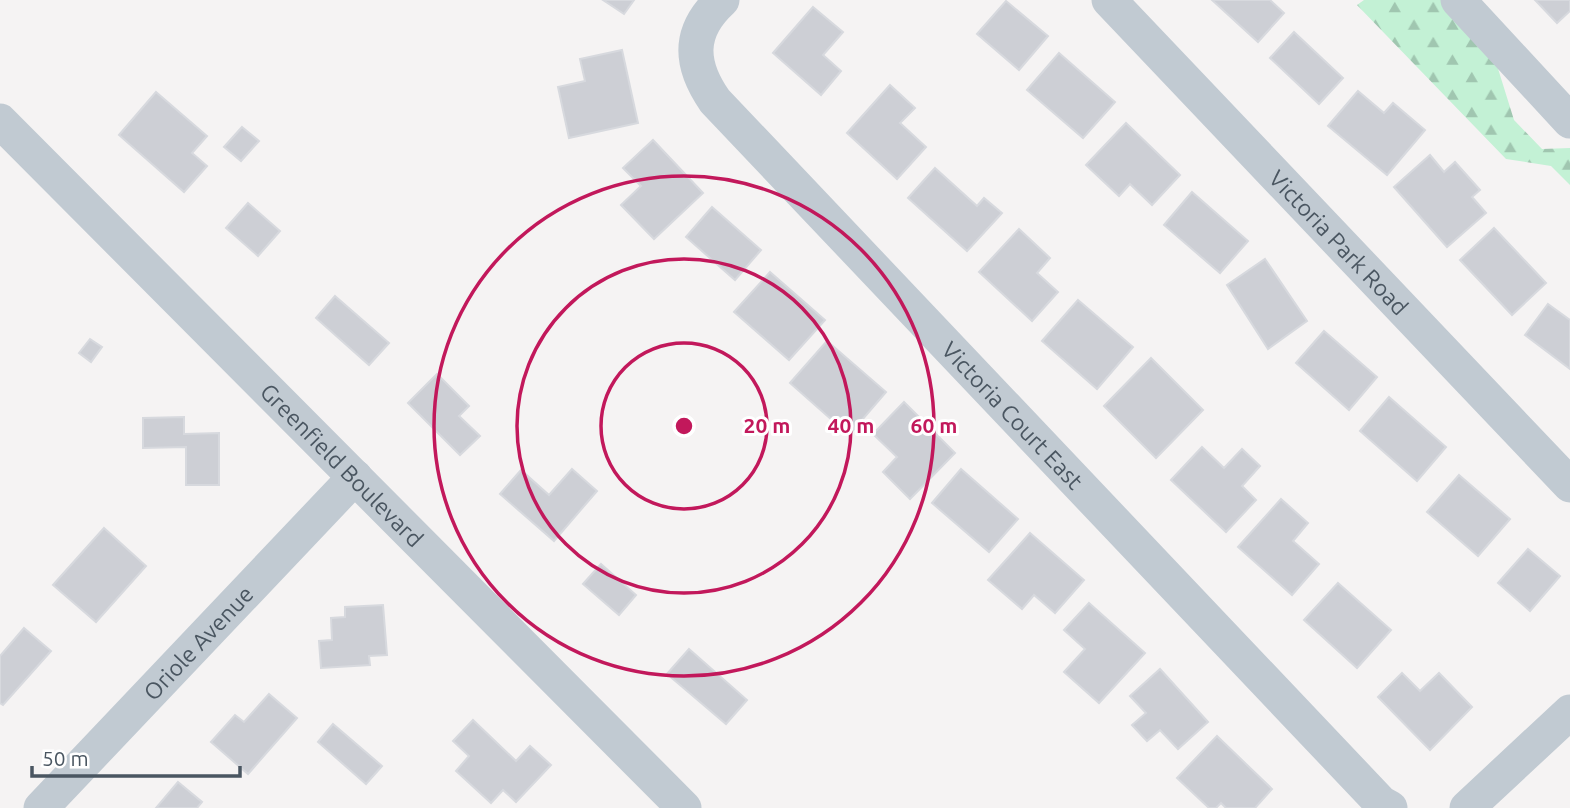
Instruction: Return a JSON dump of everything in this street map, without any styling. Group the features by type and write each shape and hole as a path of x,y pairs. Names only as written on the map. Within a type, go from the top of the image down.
{"street":[{"name":"Victoria Court East","path":"722,0 713,8 700,30 695,55 701,81 715,101 1381,803 1390,808"},
{"name":"Victoria Park Road","path":"1109,0 1570,485"},
{"path":"1458,0 1570,121"},
{"name":"Greenfield Boulevard","path":"0,121 684,808"},
{"name":"Oriole Avenue","path":"41,808 355,477"},
{"path":"1467,808 1570,712"}],"green space":[{"path":"1364,0 1441,0 1495,59 1514,120 1542,149 1570,148 1570,185 1551,166 1506,159 1357,5"}],"building":[{"path":"603,0 634,0 624,14"},
{"path":"1212,0 1270,0 1284,13 1258,42"},
{"path":"1535,0 1570,0 1570,11 1557,23"},
{"path":"1006,1 1048,36 1019,70 977,34"},
{"path":"813,7 843,32 823,55 841,71 821,95 773,53"},
{"path":"1294,32 1343,78 1319,104 1270,58"},
{"path":"622,50 638,123 569,138 558,87 585,81 580,59"},
{"path":"1059,53 1115,102 1083,138 1027,90"},
{"path":"890,85 915,108 900,123 926,147 897,179 847,133"},
{"path":"1358,91 1384,113 1393,103 1425,130 1387,175 1328,126"},
{"path":"156,92 207,136 192,153 207,166 184,192 119,135"},
{"path":"1126,123 1180,175 1152,205 1130,184 1119,196 1086,165"},
{"path":"242,127 259,141 241,161 224,147"},
{"path":"653,140 703,193 654,239 621,205 641,186 623,168"},
{"path":"1430,155 1444,172 1455,162 1480,190 1472,197 1486,213 1447,247 1394,187"},
{"path":"935,168 977,206 984,198 1002,213 967,251 908,198"},
{"path":"1192,192 1248,241 1220,273 1164,225"},
{"path":"248,203 280,231 258,256 226,228"},
{"path":"712,207 761,250 735,280 686,237"},
{"path":"1494,228 1546,283 1512,315 1460,260"},
{"path":"1019,229 1050,258 1037,273 1058,292 1032,321 979,272"},
{"path":"1265,259 1307,321 1268,349 1227,285"},
{"path":"770,272 825,320 789,360 734,312"},
{"path":"335,296 389,343 369,365 316,318"},
{"path":"1078,300 1133,347 1097,389 1042,341"},
{"path":"1548,304 1570,320 1570,369 1525,335"},
{"path":"1324,331 1377,377 1349,410 1296,363"},
{"path":"90,339 102,347 91,362 79,353"},
{"path":"827,341 886,392 849,435 790,383"},
{"path":"1151,358 1203,410 1156,458 1104,406"},
{"path":"437,374 469,406 459,416 480,436 460,455 408,403"},
{"path":"1389,397 1446,447 1417,481 1360,431"},
{"path":"904,402 955,453 910,499 883,472 897,457 873,434"},
{"path":"184,417 184,434 219,433 219,485 186,485 186,447 143,448 143,418"},
{"path":"1202,447 1224,468 1242,449 1260,466 1242,486 1256,500 1226,532 1171,480"},
{"path":"572,469 597,491 554,541 500,494 521,470 549,495"},
{"path":"961,469 1018,519 989,552 932,503"},
{"path":"1459,475 1510,519 1478,556 1427,512"},
{"path":"1281,499 1308,523 1293,541 1319,564 1292,595 1238,547"},
{"path":"104,528 146,566 96,622 53,585"},
{"path":"1030,533 1084,580 1055,613 1034,595 1022,609 988,580"},
{"path":"1528,549 1560,576 1530,611 1498,583"},
{"path":"601,564 636,595 619,615 583,584"},
{"path":"1338,583 1391,630 1357,668 1304,620"},
{"path":"1089,603 1145,653 1099,703 1064,672 1085,649 1064,630"},
{"path":"383,605 387,655 369,656 370,665 321,668 319,641 332,640 331,618 345,617 345,607"},
{"path":"24,628 51,651 3,705 0,703 0,656"},
{"path":"689,649 747,700 726,724 667,674"},
{"path":"1160,669 1208,722 1178,749 1160,730 1147,741 1132,725 1146,713 1130,696"},
{"path":"1402,673 1420,691 1439,673 1472,707 1430,750 1378,697"},
{"path":"269,694 297,718 248,774 211,742 235,715 244,722"},
{"path":"473,720 516,761 530,746 551,765 516,802 503,790 491,803 456,771 469,756 453,741"},
{"path":"333,724 382,766 366,784 318,742"},
{"path":"1217,736 1272,789 1255,808 1226,808 1221,803 1216,808 1209,808 1177,778"},
{"path":"178,782 202,802 197,808 156,808"}]}
